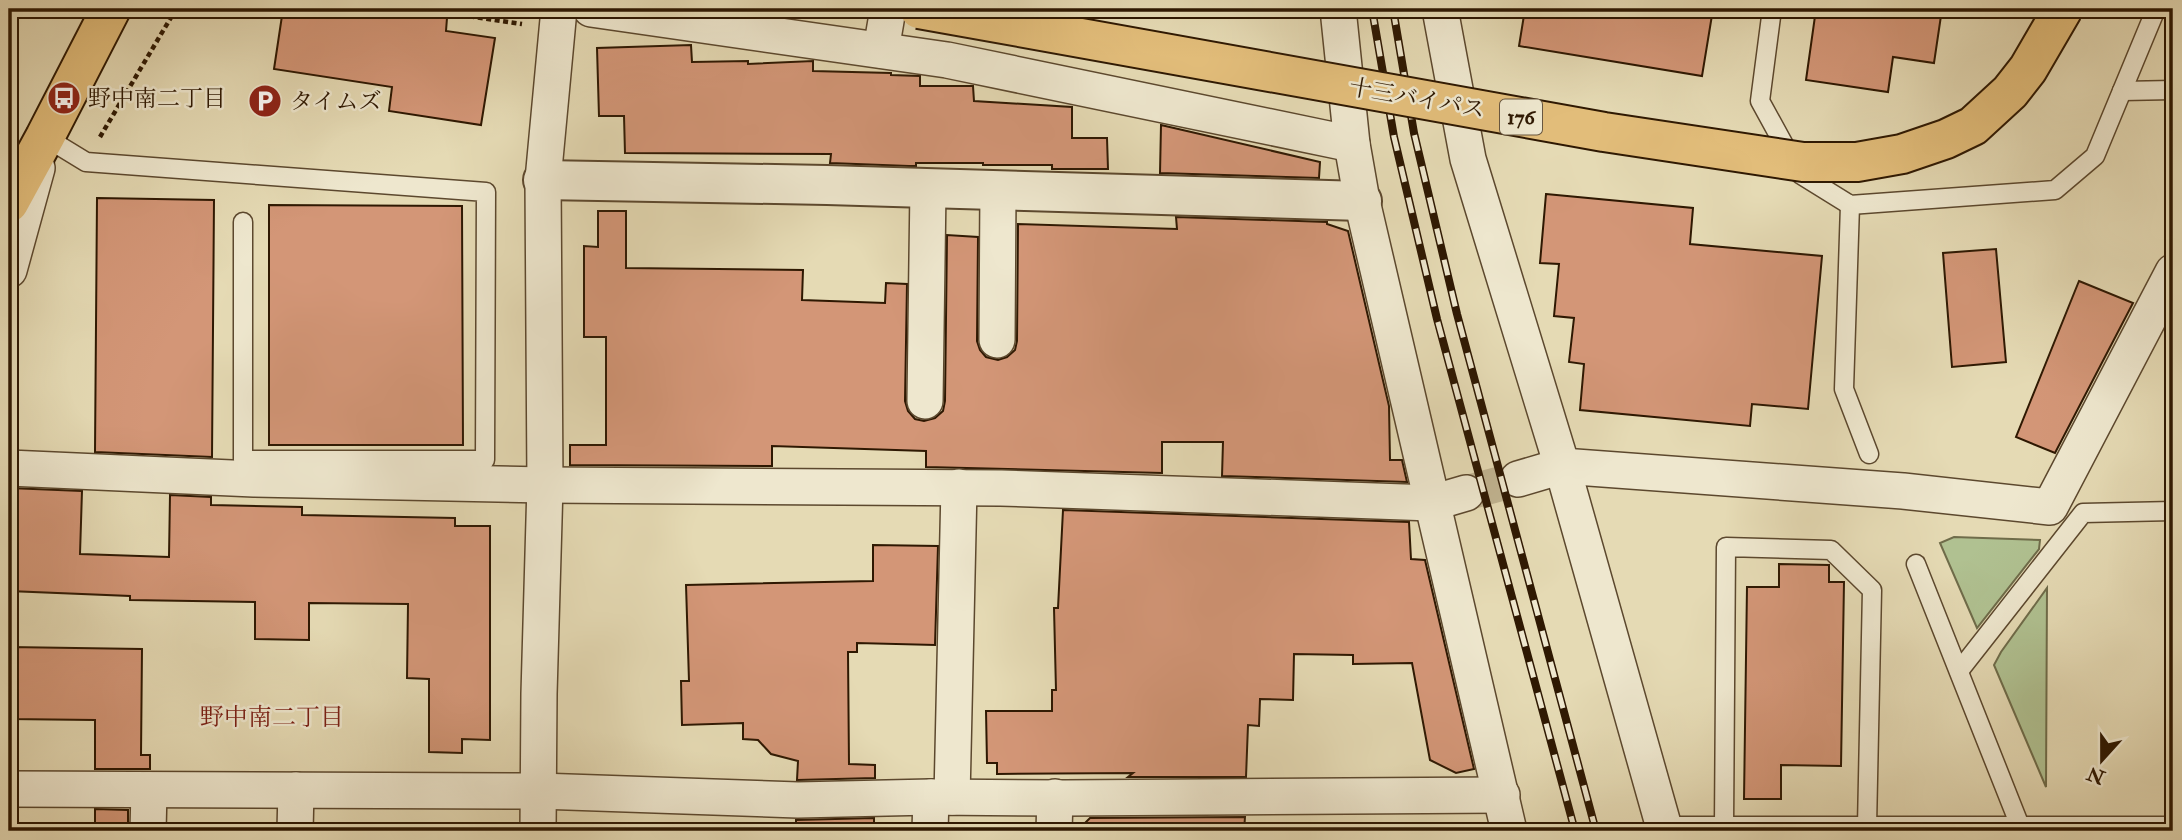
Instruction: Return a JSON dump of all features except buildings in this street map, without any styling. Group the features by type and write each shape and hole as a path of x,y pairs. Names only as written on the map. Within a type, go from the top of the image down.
{"highway":[{"path":"9,203 111,9"},
{"name":"十三バイパス","path":"919,9 1604,132 1803,162 1857,162 1902,154 1946,139 1973,126 2010,92 2028,69 2063,9"}],"street":[{"path":"591,9 947,60 1352,144"},
{"path":"881,50 888,9"},
{"path":"1338,9 1352,144 1362,201 1502,795 1508,831"},
{"path":"1440,9 1468,159 1562,466 1665,829"},
{"path":"538,831 545,485 543,180 558,19"},
{"path":"9,177 45,137"},
{"path":"9,270 45,137"},
{"path":"543,180 1362,201"},
{"path":"925,401 928,188"},
{"path":"997,340 998,190"},
{"path":"1518,479 1562,466 1903,491 2050,507 2173,272"},
{"path":"9,468 254,479 545,485 960,487 1432,503 1466,493"},
{"path":"930,831 942,797 960,487"},
{"path":"9,789 539,791 797,816 942,797 1055,814 1502,795"},
{"path":"148,831 149,790"},
{"path":"295,831 296,790"}],"lane":[{"path":"1772,9 1760,101 1800,174 1850,205 2055,190 2095,156 2156,9"},
{"path":"2122,91 2173,90"},
{"path":"45,137 86,162 486,192 485,460 243,460 243,222"},
{"path":"1850,205 1844,390 1869,454"},
{"path":"1959,671 2083,513 2173,510"},
{"path":"1724,826 1726,547 1832,551 1872,590 1867,826"},
{"path":"1916,564 2020,826"},
{"path":"1665,829 1724,826 2173,826"}],"path":[{"path":"419,9 558,19"}],"green space":[{"path":"1954,537 2040,540 2039,549 1977,628 1940,543"},
{"path":"2047,588 2046,787 1994,665"}],"tunnel":[{"path":"1466,493 1518,479"}],"railway":[{"path":"1372,9 1394,137 1437,319 1575,831"},
{"path":"1393,9 1414,133 1457,314 1596,831"}],"place":[{"name":"野中南二丁目","path":"64,98"},
{"name":"タイムズ","path":"265,101"}],"district":[{"name":"野中南二丁目","path":"272,717"}]}
